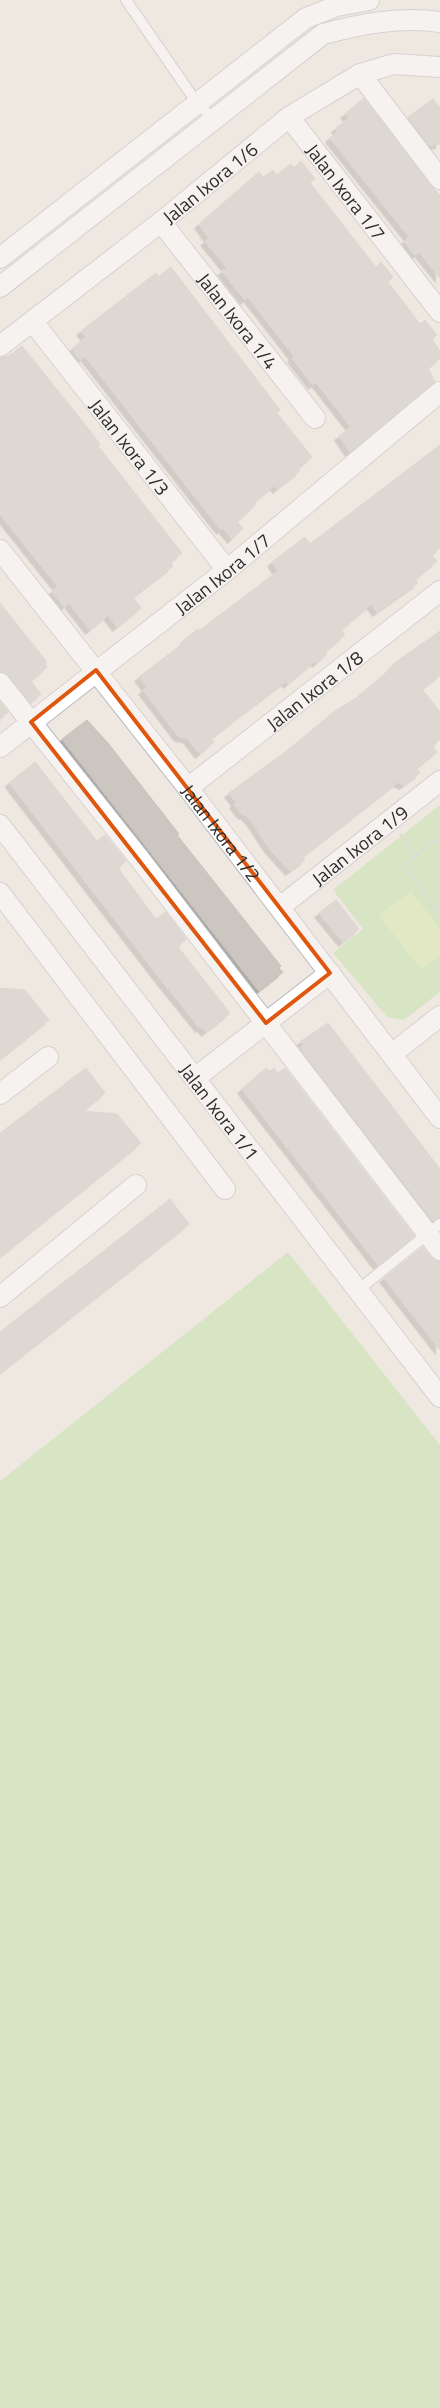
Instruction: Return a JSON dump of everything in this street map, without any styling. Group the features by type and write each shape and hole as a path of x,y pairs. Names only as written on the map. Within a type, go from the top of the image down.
{"street":[{"path":"0,258 306,18 337,6 369,0"},
{"path":"0,287 323,34 354,26 417,18 440,22"},
{"name":"Jalan Ixora 1/6","path":"0,346 161,222 289,117 360,74 394,64 440,67"},
{"path":"360,74 440,179"},
{"name":"Jalan Ixora 1/7","path":"289,117 440,312"},
{"name":"Jalan Ixora 1/4","path":"161,222 315,418"},
{"name":"Jalan Ixora 1/3","path":"33,322 227,570"},
{"name":"Jalan Ixora 1/7","path":"0,747 96,670 227,570 440,392"},
{"name":"Jalan Ixora 1/2","path":"0,550 188,788 440,1118"},
{"name":"Jalan Ixora 1/8","path":"188,788 440,591"},
{"path":"0,683 266,1023 434,1229 440,1250"},
{"name":"Jalan Ixora 1/9","path":"280,907 440,781"},
{"name":"Jalan Ixora 1/1","path":"0,825 440,1397"},
{"path":"0,893 225,1189"},
{"path":"195,1078 330,973"},
{"path":"392,1054 440,1016"},
{"path":"0,1094 48,1057"},
{"path":"0,1297 136,1185"}],"lane":[{"path":"126,0 197,103 214,120"},
{"path":"357,1291 434,1229"}],"path":[{"path":"390,821 417,855"},
{"path":"440,836 407,863 406,869 440,915"}],"highlighted area":[{"path":"96,670 330,973 266,1023 31,722"}],"green space":[{"path":"440,805 440,992 404,1020 387,1017 333,953 363,929 333,890"},
{"path":"411,891 440,929 440,955 421,970 379,915"},
{"path":"288,1252 440,1445 440,2408 0,2408 0,1481"}],"building":[{"path":"364,98 431,186 440,195 440,278 419,252 415,255 404,241 409,237 330,138 338,131 336,128 349,118 345,114"},
{"path":"433,99 440,108 440,144 429,145 408,117"},
{"path":"301,161 315,179 310,183 376,267 381,262 393,277 388,282 420,324 425,320 437,335 432,339 440,351 440,358 428,368 435,382 350,452 339,436 351,427 316,382 313,385 292,358 294,356 248,297 245,300 222,271 227,268 205,241 209,238 199,224 259,172 263,177 273,170 277,175 291,164 294,168"},
{"path":"171,267 280,410 277,413 312,457 298,468 300,471 277,489 275,485 255,501 255,505 237,522 243,528 232,539 223,528 221,530 85,356 80,360 72,349 86,337 81,331 156,273 158,277"},
{"path":"22,346 87,427 100,444 98,446 182,553 170,562 173,566 133,597 141,608 117,627 108,615 90,630 69,603 64,607 52,591 58,587 0,514 0,358 10,355"},
{"path":"440,445 440,548 431,554 437,561 415,579 418,583 377,612 371,604 341,630 345,635 326,651 327,654 317,663 315,661 288,684 286,681 241,715 211,739 214,742 200,754 187,738 179,737 143,690 147,687 139,677 186,641 185,639 198,629 200,630 278,571 272,562 305,537 310,544"},
{"path":"0,603 47,662 45,664 47,667 31,681 41,694 30,702 9,676 0,671"},
{"path":"440,631 440,675 422,689 440,712 440,739 432,745 437,752 416,768 420,773 404,785 398,782 302,857 305,860 290,871 269,848 252,822 234,804 236,802 229,793 289,749 335,711 356,698 385,674 396,662"},
{"path":"0,702 8,712 0,719"},
{"path":"87,720 108,743 179,834 177,835 281,966 279,968 283,972 259,991 62,739"},
{"path":"35,762 97,841 105,835 126,861 118,868 156,919 166,912 186,939 178,947 230,1013 206,1032 202,1027 200,1028 162,981 12,786 10,782"},
{"path":"336,900 359,929 343,942 319,913"},
{"path":"0,988 25,990 49,1020 0,1059"},
{"path":"328,1023 440,1169 440,1217 433,1221 300,1048 304,1045 301,1041"},
{"path":"86,1068 105,1093 83,1111 117,1114 141,1143 0,1257 0,1133"},
{"path":"266,1068 269,1071 274,1068 278,1073 285,1068 414,1236 378,1265 242,1089"},
{"path":"170,1199 189,1224 0,1373 0,1332"},
{"path":"423,1247 431,1258 440,1262 440,1350 384,1278"}]}
